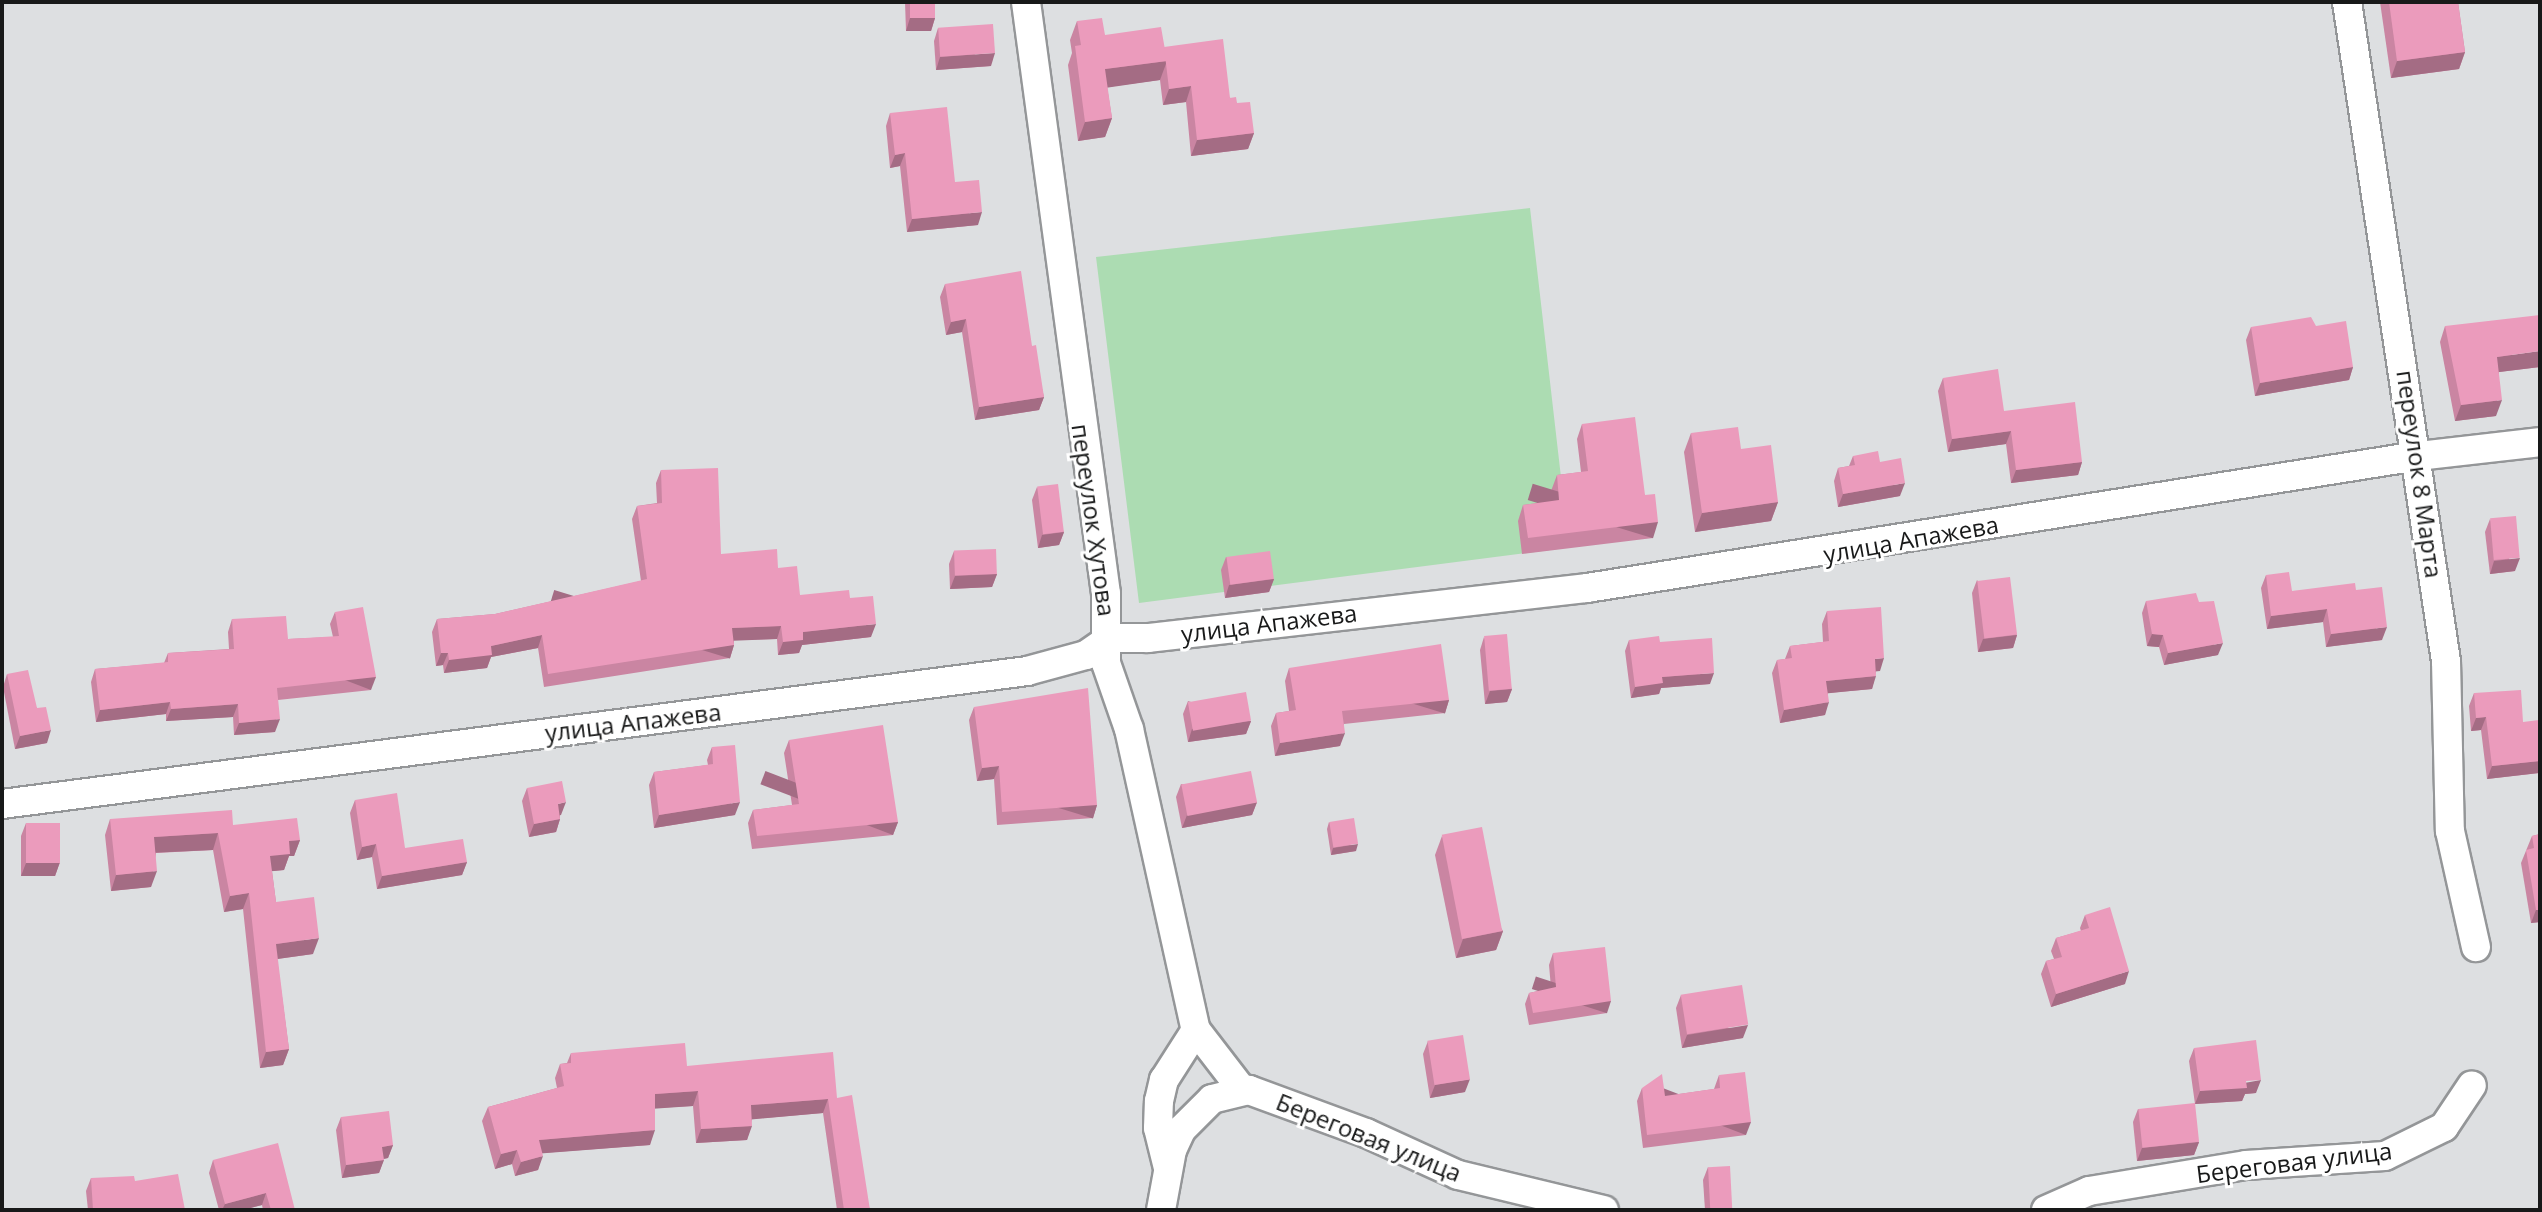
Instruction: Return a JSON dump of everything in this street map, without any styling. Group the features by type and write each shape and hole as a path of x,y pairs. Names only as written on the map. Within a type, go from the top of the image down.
{"street":[{"name":"переулок Хутова","path":"1026,2 1110,638 1106,663 1129,729 1196,1030"},
{"name":"переулок 8 Марта","path":"2347,2 2418,456 2446,661 2450,831 2476,947"},
{"name":"улица Апажева","path":"2,804 1027,671 1086,655 1110,638 1587,588 2418,456 2540,442"},
{"path":"1168,1168 1158,1128 1159,1101 1164,1080 1196,1030 1243,1091"},
{"name":"Береговая улица","path":"2046,1210 2089,1191 2246,1165 2385,1156 2444,1127 2472,1085"},
{"name":"Береговая улица","path":"1161,1210 1172,1150 1195,1112 1212,1099 1243,1091 1288,1102 1458,1175 1604,1210"}],"green space":[{"path":"1530,208 1562,486 1551,491 1558,549 1139,603 1096,257"}],"building":[{"path":"910,2 935,2 935,18 910,18"},
{"path":"2389,2 2458,2 2465,52 2397,61"},
{"path":"1102,18 1105,35 1161,27 1167,61 1105,69 1112,118 1085,122 1075,46 1081,45 1077,21"},
{"path":"993,24 995,53 940,57 938,28"},
{"path":"1223,39 1230,98 1236,97 1237,103 1250,102 1254,133 1197,140 1191,86 1169,89 1164,47"},
{"path":"947,107 955,182 979,180 982,212 912,219 905,153 895,155 890,113"},
{"path":"1021,271 1032,346 1036,345 1044,397 979,407 966,319 951,322 945,284"},
{"path":"2540,315 2540,351 2497,357 2502,400 2461,405 2445,326"},
{"path":"2311,317 2316,326 2346,321 2353,367 2260,383 2251,327"},
{"path":"1998,369 2004,411 2075,402 2082,462 2016,470 2011,431 1952,439 1943,378"},
{"path":"1635,417 1645,495 1655,494 1658,522 1528,538 1523,505 1559,500 1557,475 1588,471 1582,424"},
{"path":"1738,427 1741,449 1771,445 1778,502 1702,513 1691,433"},
{"path":"1878,451 1880,462 1901,458 1905,483 1843,494 1838,468 1855,465 1853,456"},
{"path":"718,468 721,554 777,549 778,568 797,566 800,595 849,590 850,598 873,596 876,624 803,632 803,640 783,642 781,626 732,628 734,645 548,674 542,635 491,646 492,655 449,660 448,653 441,653 437,619 495,614 647,579 637,506 662,503 661,470"},
{"path":"1058,484 1064,532 1043,534 1037,487"},
{"path":"2516,516 2520,558 2494,560 2490,518"},
{"path":"996,549 997,574 955,575 954,550"},
{"path":"1270,551 1274,579 1230,585 1226,557"},
{"path":"2289,572 2292,591 2355,583 2356,590 2382,587 2387,627 2331,634 2327,609 2271,616 2266,575"},
{"path":"2010,577 2017,635 1984,639 1977,581"},
{"path":"2196,593 2199,602 2214,601 2223,643 2168,653 2163,635 2152,634 2146,601"},
{"path":"363,607 376,677 277,688 280,719 239,723 238,704 171,709 170,702 100,710 95,669 168,662 168,653 234,649 232,619 286,616 288,639 339,636 335,612"},
{"path":"1881,607 1884,658 1875,659 1876,676 1826,681 1829,702 1784,710 1777,660 1792,658 1790,646 1829,641 1827,611"},
{"path":"1507,634 1512,689 1489,691 1484,636"},
{"path":"1659,636 1660,642 1712,638 1714,673 1662,677 1663,683 1635,687 1629,640"},
{"path":"1441,644 1449,700 1342,711 1345,733 1280,743 1276,713 1296,710 1289,668"},
{"path":"28,670 37,708 46,707 51,730 20,736 7,674"},
{"path":"1088,688 1097,805 1002,812 999,766 982,768 974,707"},
{"path":"2521,690 2523,722 2539,720 2540,761 2492,766 2486,717 2476,718 2474,693"},
{"path":"1246,692 1251,721 1193,731 1188,702"},
{"path":"883,725 898,822 757,836 753,810 799,804 789,740"},
{"path":"735,745 740,802 659,815 654,772 713,764 712,747"},
{"path":"1251,771 1257,802 1187,816 1181,785"},
{"path":"562,781 566,802 558,804 560,819 534,824 527,788"},
{"path":"397,793 405,848 463,839 467,862 382,876 376,844 362,847 355,800"},
{"path":"232,810 233,825 297,818 300,840 289,841 290,854 270,856 276,902 314,897 319,938 276,944 289,1049 266,1052 249,893 230,896 218,833 154,837 157,871 116,875 110,819"},
{"path":"1354,818 1358,844 1333,848 1329,822"},
{"path":"26,823 60,823 60,863 26,863"},
{"path":"1482,827 1502,931 1462,939 1442,835"},
{"path":"2540,834 2540,910 2536,910 2526,850 2534,848 2532,836"},
{"path":"2110,907 2129,971 2056,994 2046,961 2062,957 2056,938 2089,928 2085,915"},
{"path":"1605,947 1611,1001 1533,1013 1529,993 1556,987 1553,953"},
{"path":"1742,985 1748,1025 1687,1034 1681,995"},
{"path":"1463,1035 1470,1079 1434,1085 1427,1041"},
{"path":"2256,1040 2261,1080 2246,1081 2247,1088 2200,1091 2194,1048"},
{"path":"685,1043 687,1066 833,1052 837,1098 852,1095 870,1210 844,1210 828,1099 751,1105 752,1126 701,1129 698,1091 655,1094 655,1130 539,1140 543,1156 521,1162 517,1150 501,1154 488,1107 564,1086 560,1064 571,1063 571,1053"},
{"path":"1745,1072 1751,1122 1647,1135 1642,1088 1662,1074 1665,1096 1720,1088 1719,1075"},
{"path":"2195,1103 2199,1142 2142,1148 2138,1109"},
{"path":"389,1111 393,1145 382,1147 384,1160 346,1165 341,1117"},
{"path":"278,1143 295,1210 271,1210 266,1193 225,1204 213,1160"},
{"path":"1730,1166 1732,1210 1710,1210 1708,1167"},
{"path":"178,1174 185,1210 93,1210 91,1178 134,1176 135,1181"}]}
